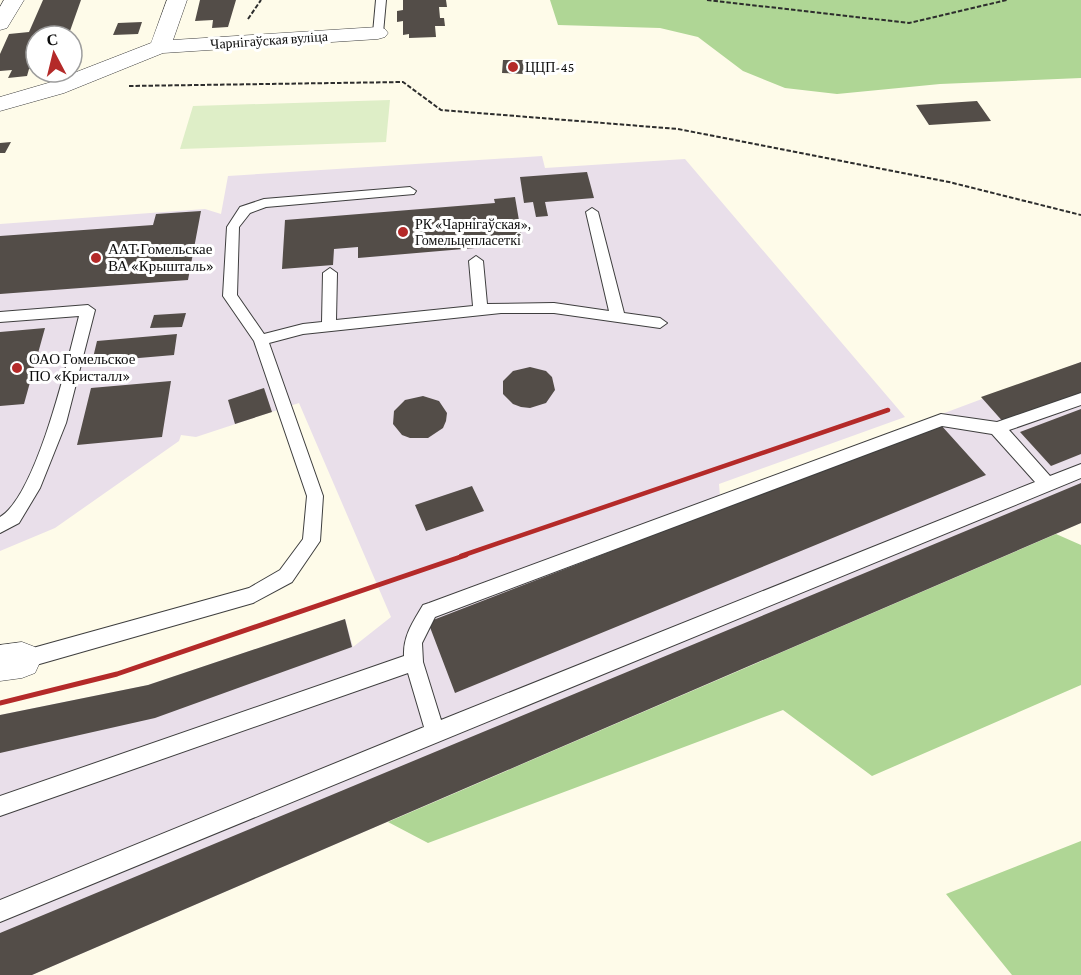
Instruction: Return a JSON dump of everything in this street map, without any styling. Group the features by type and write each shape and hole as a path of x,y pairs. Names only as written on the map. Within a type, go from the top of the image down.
{"street":[{"path":"0,24 14,0"},
{"path":"160,47 177,0"},
{"name":"Чарнігаўская вуліца","path":"0,104 56,88 160,47 378,33"}],"lane":[{"path":"378,33 381,0"},
{"path":"11,661 253,595 286,576 311,541 315,496 261,340 230,296 233,227 245,210 264,203 410,191"},
{"path":"592,212 618,317"},
{"path":"476,261 481,311"},
{"path":"329,326 330,273"},
{"path":"261,340 303,329 481,311 554,308 660,323"},
{"path":"0,317 88,309 58,423 32,488 13,519 0,526"},
{"path":"435,732 414,662 413,642 429,611 941,420 997,428 1081,399"},
{"path":"997,428 1047,485"},
{"path":"0,911 1081,471"},
{"path":"0,806 414,662"}],"path":[{"path":"707,0 909,23 1007,0"},
{"path":"128,86 403,82 441,110 678,129 949,182 1081,215"}],"shaded area":[{"path":"542,156 545,168 685,159 905,417 719,484 720,497 1081,362 1081,523 32,975 0,975 0,715 148,685 345,619 353,647 391,617 299,403 196,437 181,435 179,441 55,528 0,551 0,224 205,209 221,214 228,176"}],"green space":[{"path":"550,0 1081,0 1081,78 940,84 837,94 785,88 743,71 698,37 660,28 558,25"},
{"path":"390,100 386,142 180,149 193,106"},
{"path":"1056,534 1081,545 1081,685 872,776 783,710 428,843 388,822"},
{"path":"1081,841 1081,975 1012,975 946,894"}],"building":[{"path":"43,0 81,0 72,24 32,24"},
{"path":"200,0 236,0 228,27 212,28 213,20 195,21"},
{"path":"403,0 446,0 447,7 439,7 440,18 444,18 445,26 435,26 436,37 409,38 409,34 403,35 403,21 397,22 397,11 403,10"},
{"path":"142,22 138,34 113,35 118,23"},
{"path":"24,32 24,76 8,78 12,70 0,71 0,54 9,34"},
{"name":"ЦЦП-45","path":"503,60 523,60 524,74 502,73"},
{"path":"977,101 991,121 929,125 916,105"},
{"path":"11,142 5,153 0,153 0,143"},
{"path":"587,172 594,198 545,202 548,216 536,217 533,202 524,203 520,177"},
{"name":"РК «Чарнігаўская», Гомельцепласеткі","path":"515,197 523,244 358,258 358,247 334,249 333,265 282,269 285,220 495,203 494,199"},
{"name":"ААТ Гомельскае ВА «Крышталь»","path":"201,211 188,280 0,294 0,236 153,225 156,214"},
{"path":"186,313 182,327 150,328 154,315"},
{"name":"ОАО Гомельское ПО «Кристалл»","path":"45,328 24,404 0,406 0,332"},
{"path":"177,334 174,355 92,362 97,341"},
{"path":"1081,362 1081,396 1005,424 981,397"},
{"path":"530,367 546,371 552,377 555,390 546,403 530,408 521,407 513,404 503,394 503,381 513,371"},
{"path":"171,381 162,437 77,445 91,388"},
{"path":"264,388 272,412 235,424 228,400"},
{"path":"423,396 439,401 447,413 443,428 428,438 410,438 402,435 393,424 394,411 405,400"},
{"path":"1081,409 1081,454 1051,466 1020,432"},
{"path":"940,424 986,475 455,693 428,622"},
{"path":"1081,483 1081,523 32,975 0,975 0,933"},
{"path":"472,486 484,511 426,531 415,505"},
{"path":"345,619 352,647 155,718 0,753 0,715 148,685"}],"railway":[{"path":"461,556 888,410"},
{"path":"0,703 117,674 466,555"}],"place":[{"name":"ЦЦП-45","path":"513,67"},
{"name":"РК «Чарнігаўская», Гомельцепласеткі","path":"403,232"},
{"name":"ААТ Гомельскае ВА «Крышталь»","path":"96,258"},
{"name":"ОАО Гомельское ПО «Кристалл»","path":"17,368"}]}
